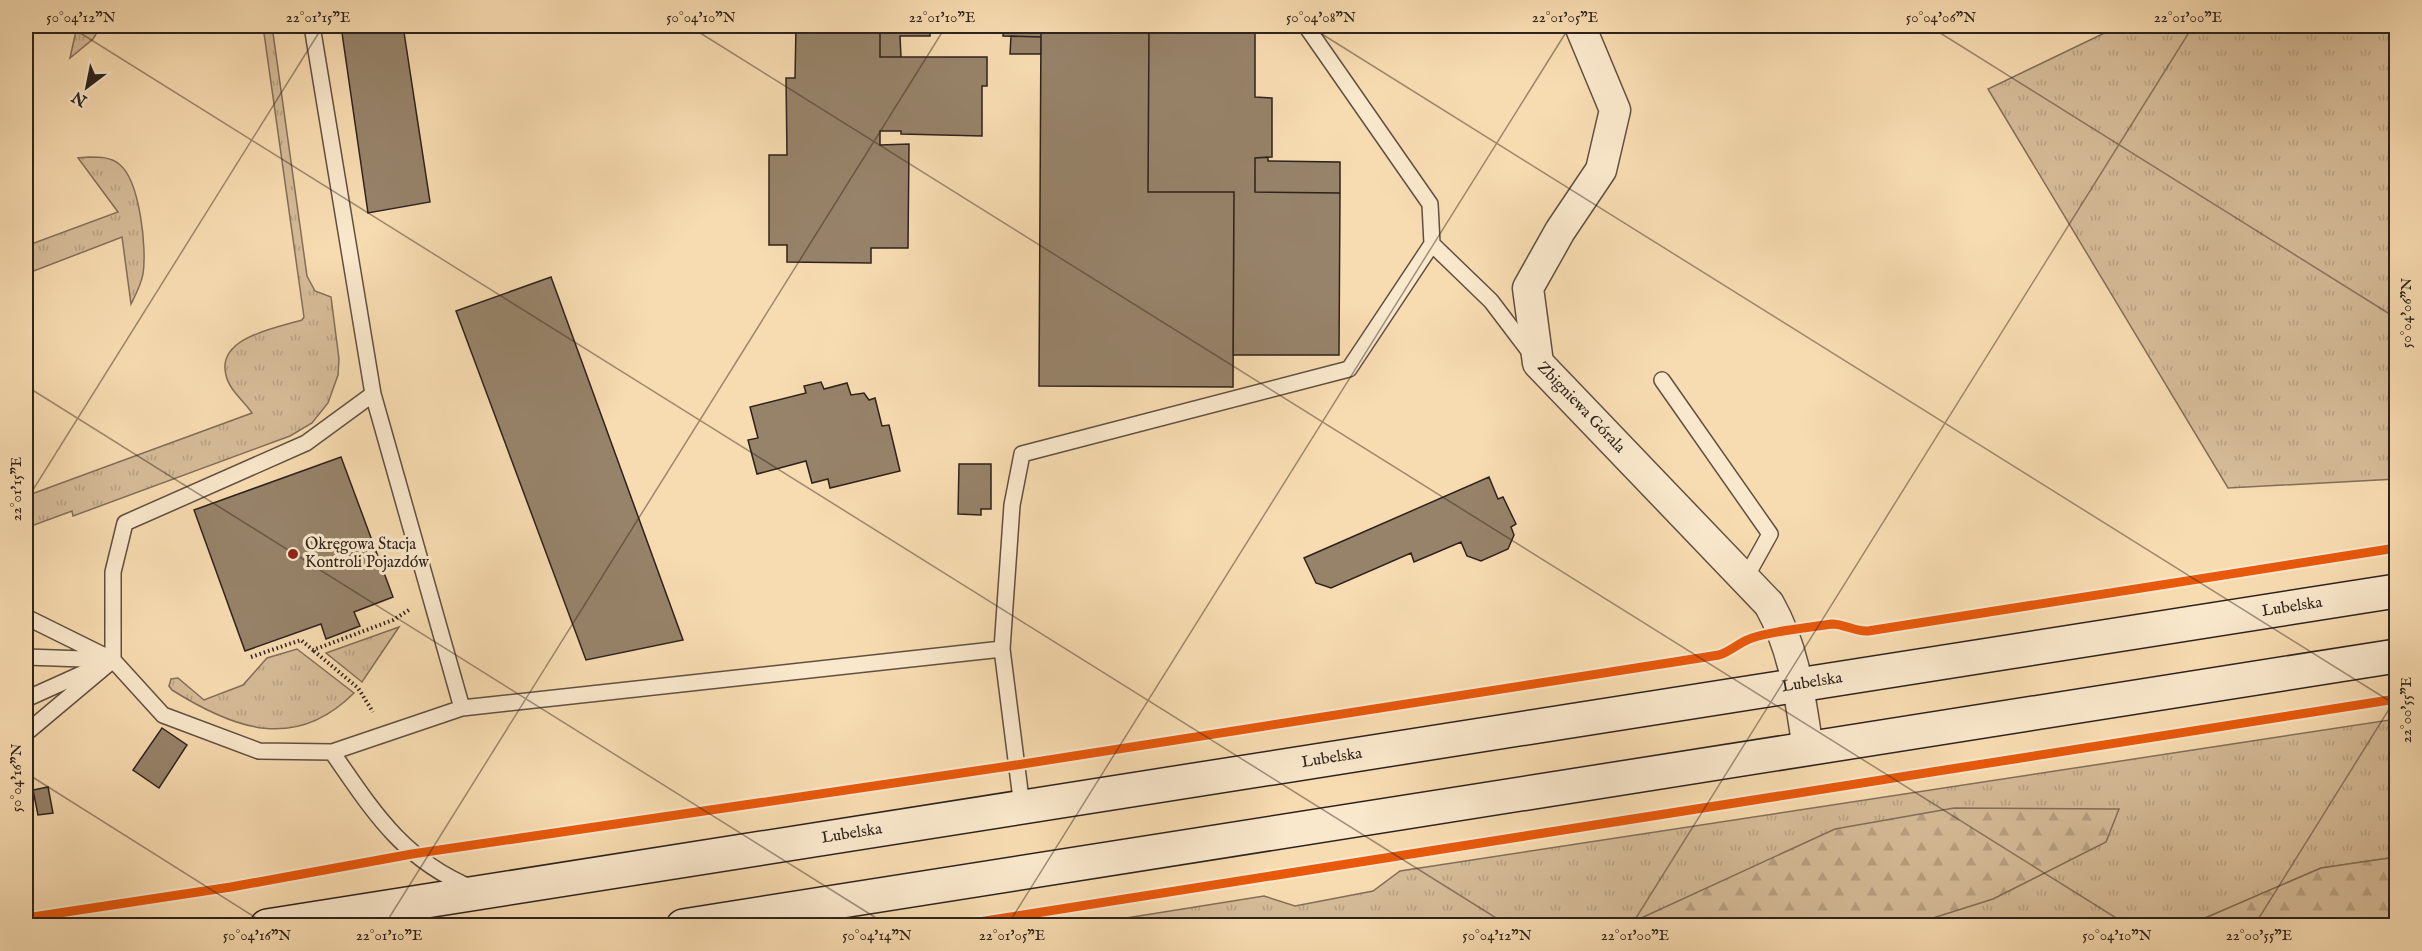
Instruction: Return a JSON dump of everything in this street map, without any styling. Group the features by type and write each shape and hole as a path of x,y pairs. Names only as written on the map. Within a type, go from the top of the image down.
{"main road":[{"name":"Lubelska","path":"267,926 2397,591"},
{"path":"683,926 2397,656"}],"street":[{"name":"Zbigniewa Górala","path":"1580,26 1615,110 1601,170 1560,231 1528,288 1538,363 1769,604 1785,632 1798,684 1808,749"}],"lane":[{"path":"312,26 373,394 462,708"},
{"path":"1022,807 1002,649 1012,505 1022,454 1349,369 1432,244 1430,204 1306,26"},
{"path":"1432,244 1491,301 1538,363"},
{"path":"1662,381 1770,534 1745,579"},
{"path":"113,660 113,572 124,524 306,443 373,394"},
{"path":"26,617 113,660 163,715 259,751 332,752 462,708 1002,649"},
{"path":"26,657 113,660"},
{"path":"26,699 113,660"},
{"path":"26,733 113,660"},
{"path":"332,752 385,827 412,854 470,888 496,891"}],"path":[{"path":"313,650 393,621 431,597"},
{"path":"251,657 301,640 358,688 386,734"}],"green space":[{"path":"77,26 101,26 93,39 70,58"},
{"path":"263,26 272,26 307,276 315,291 331,297 339,359 338,375 328,403 312,423 290,436 73,516 72,511 26,528 26,496 252,413 233,390 226,375 225,362 230,352 251,336 302,320 304,317"},
{"path":"2119,26 2396,26 2396,479 2228,488 1988,89"},
{"path":"101,157 119,164 126,172 137,199 143,232 144,263 141,282 131,304 122,237 26,274 26,246 118,212 78,158"},
{"path":"399,627 362,682 326,653"},
{"path":"297,649 354,693 332,711 309,723 287,728 264,728 241,724 195,704 169,686 171,679 178,678 204,700 243,685 267,658"},
{"path":"2396,719 2396,857 2321,868 2189,925 1076,926 1264,896 1295,906 1373,891 1400,871"},
{"path":"1954,808 2119,809 2106,842 1993,899 1911,925 1626,925 1835,829"},
{"path":"2396,857 2396,925 2189,925 2321,868"}],"building":[{"path":"341,26 403,26 430,202 368,213"},
{"path":"760,26 760,27 659,27"},
{"path":"796,26 880,26 880,57 987,57 987,86 982,86 982,136 901,134 901,131 880,131 880,145 909,144 908,248 871,248 871,263 787,262 787,245 769,245 769,155 787,155 786,78 795,78"},
{"path":"880,26 930,26 930,36 900,36 901,57 880,57"},
{"path":"1004,26 1041,26 1041,37 1003,36"},
{"path":"1041,26 1149,26 1148,192 1234,192 1233,387 1039,386"},
{"path":"1149,26 1166,26 1166,30 1255,30 1255,97 1272,98 1272,157 1255,158 1255,192 1340,193 1339,355 1233,355 1234,192 1148,192"},
{"path":"1011,36 1041,37 1041,54 1010,54"},
{"path":"1268,157 1268,161 1340,162 1340,193 1255,192 1255,158"},
{"path":"551,277 683,640 586,660 456,311"},
{"path":"821,382 824,389 847,383 851,395 864,393 869,400 875,398 882,426 889,425 900,471 830,488 828,479 812,483 806,461 757,474 748,440 758,438 750,407 806,393 804,386"},
{"name":"Okręgowa Stacja Kontroli Pojazdów","path":"341,457 393,597 354,612 360,626 326,639 321,624 245,651 194,510"},
{"path":"959,464 991,464 991,509 981,509 981,515 958,514"},
{"path":"1489,477 1498,499 1503,497 1516,524 1511,527 1514,535 1508,549 1481,561 1467,556 1461,542 1414,562 1411,553 1331,588 1316,583 1304,558"},
{"path":"162,728 187,745 159,788 133,770"},
{"path":"48,787 53,813 38,815 33,790"}],"cycle path":[{"path":"26,918 231,887 412,854 1016,765 1719,655 1752,638 1771,633 1832,624 1868,631 2396,548"},
{"path":"953,926 2396,699"}],"place":[{"name":"Okręgowa Stacja Kontroli Pojazdów","path":"293,554"}]}
